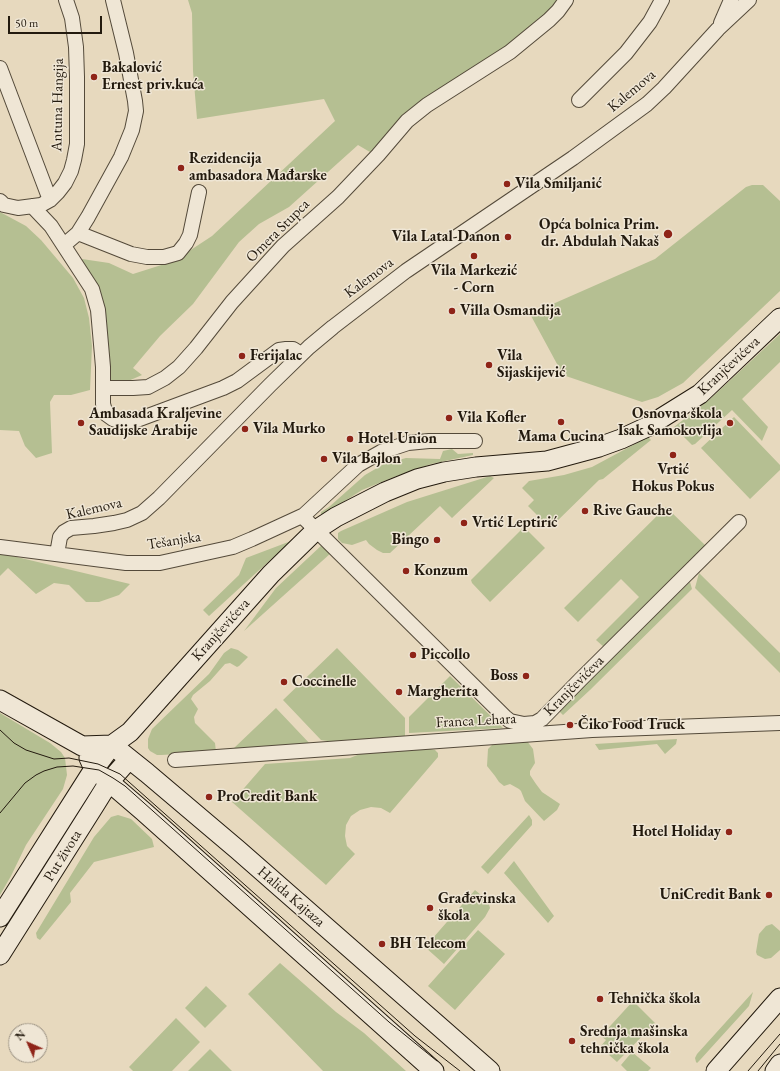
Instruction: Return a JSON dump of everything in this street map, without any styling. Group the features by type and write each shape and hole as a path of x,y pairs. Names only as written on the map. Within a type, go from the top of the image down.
{"street":[{"name":"Antuna Hangija","path":"50,200 65,183 74,160 77,144 78,109 76,47 72,18 66,0"},
{"path":"64,245 78,233 121,157 132,130 136,111 126,53 113,0"},
{"name":"Omera Stupca","path":"103,388 148,387 165,378 183,362 232,302 283,246 338,197 378,155 407,121 427,105 510,52 549,20 566,0"},
{"path":"579,100 626,53 650,22 662,0"},
{"path":"718,29 732,0"},
{"path":"718,29 749,0"},
{"name":"Kalemova","path":"57,554 60,537 64,532 71,528 114,523 127,520 142,513 159,498 301,354 333,326 406,271 573,158 647,104 664,88 718,29"},
{"path":"0,68 50,200 41,205 18,208 4,205 0,201"},
{"path":"78,233 131,254 147,258 171,256 178,253 190,235 199,192"},
{"path":"32,206 51,226 92,290 98,310 102,355 103,404 106,414 113,419 122,422 137,420 223,388 237,381 279,350 286,348 293,349 301,354"},
{"name":"Kranjčevićeva","path":"112,746 130,732 271,574 316,530 336,517 385,492 417,479 476,466 547,461 622,439 647,427 700,394 780,318"},
{"path":"316,530 303,516 358,465 381,452 408,443 429,441 475,441"},
{"name":"Tešanjska","path":"0,547 126,563 160,563 233,547 252,540 298,517 303,516"},
{"name":"Kranjčevićeva","path":"316,530 505,717 510,721 539,729 542,719 739,522"},
{"path":"0,700 82,746 112,746"},
{"name":"Franca Lehara","path":"175,760 471,738 490,738 539,729 592,730 780,723"},
{"path":"129,759 130,732"},
{"path":"82,746 94,769 434,1071"},
{"name":"Halida Kajtaza","path":"112,746 244,856 490,1071"},
{"name":"Put života","path":"0,917 94,769 112,746"},
{"name":"Put života","path":"0,955 109,782 129,759"},
{"path":"716,1071 780,998"},
{"path":"775,1071 780,1064"}],"green space":[{"path":"188,0 564,0 552,15 463,78 375,155 358,145 289,207 259,224 239,242 193,304 160,336 133,368 142,375 126,382 109,380 104,337 82,259 109,263 133,274 174,261 212,236 335,121 324,99 197,119 193,71 192,13"},
{"path":"752,185 763,185 780,201 780,291 683,383 658,397 642,402 563,375 530,314 655,259 746,187"},
{"path":"0,212 26,226 41,240 73,278 84,298 89,318 92,346 90,390 71,395 54,395 50,402 52,453 36,458 25,446 19,431 0,430"},
{"path":"780,334 780,362 742,399 768,427 762,441 732,410 695,444 692,445 674,427 710,399"},
{"path":"734,417 780,465 780,470 750,499 701,448"},
{"path":"648,437 651,440 603,479 599,480 550,528 528,506 534,500 522,488 529,481 564,475 592,467"},
{"path":"452,449 458,454 473,453 473,455 431,464 394,477 362,490 323,515 321,514 321,512 329,507 365,475 384,464 406,458 440,459 443,451"},
{"path":"490,476 494,478 452,518 440,506 390,553 383,553 377,550 366,540 352,545 342,543 338,539 338,533 341,531 407,502"},
{"path":"666,507 706,546 605,648 596,640 639,597 621,579 578,622 564,608"},
{"path":"524,527 545,548 490,602 472,583 471,580"},
{"path":"291,541 209,616 203,610 239,575 246,558"},
{"path":"323,544 331,553 244,631 276,588"},
{"path":"0,553 130,584 119,595 99,602 86,602 69,585 54,583 36,594 8,568 0,576"},
{"path":"699,573 780,653 780,673 695,588"},
{"path":"690,582 692,589 563,715 558,710"},
{"path":"231,648 238,650 248,657 237,667 230,663 225,664 210,681 193,695 191,699 198,709 194,717 195,723 215,743 216,752 157,755 150,751 148,748 148,739 152,729 209,674 224,653"},
{"path":"337,648 405,718 405,737 334,742 321,740 283,700"},
{"path":"450,676 503,728 409,733 409,717"},
{"path":"276,708 312,746 236,752 234,748"},
{"path":"0,713 50,743 61,752 65,758 67,775 63,789 26,845 0,895"},
{"path":"677,739 676,744 665,754 657,744 599,750 595,744"},
{"path":"527,741 533,749 535,763 530,771 530,775 542,792 560,804 557,810 544,821 525,801 519,789 510,784 504,786 499,782 487,766 488,749 492,745 498,742"},
{"path":"430,749 435,750 438,753 438,757 390,813 381,808 371,807 360,810 351,816 346,825 345,836 347,846 355,854 326,885 232,802 265,764 350,758 360,754"},
{"path":"118,815 131,819 152,839 154,847 94,862 70,893 71,902 40,940 37,938 36,933 94,837 111,817"},
{"path":"529,815 532,820 532,825 488,874 481,867"},
{"path":"514,861 554,916 548,923 504,873"},
{"path":"475,890 488,901 490,908 485,917 444,964 425,947"},
{"path":"772,924 780,931 780,950 771,958 765,959 757,955 756,952 759,934 766,926"},
{"path":"478,930 505,954 455,1010 428,986"},
{"path":"280,963 336,1012 364,1033 406,1071 323,1071 248,994"},
{"path":"206,986 227,1006 205,1028 185,1008"},
{"path":"753,992 749,1006 697,1063 695,1058 697,1054"},
{"path":"633,1001 655,1023 617,1062 600,1047 606,1040 601,1036"},
{"path":"176,1018 200,1042 172,1071 133,1071 129,1067"},
{"path":"210,1049 232,1071 188,1071"},
{"path":"632,1052 651,1068 648,1071 627,1071 621,1065"}],"tram line":[{"path":"0,730 14,743 26,750 54,759 69,758 98,764 120,774 415,1036 460,1071"},
{"path":"0,813 25,783 44,771 57,767 73,766 99,770 125,786 389,1022 437,1061"},
{"path":"748,1071 780,1034"},
{"path":"758,1071 780,1044"}],"place":[{"name":"Bakalović Ernest priv.kuća","path":"94,77"},
{"name":"Rezidencija ambasadora Mađarske","path":"181,168"},
{"name":"Vila Smiljanić","path":"507,184"},
{"name":"Opća bolnica Prim. dr. Abdulah Nakaš","path":"668,234"},
{"name":"Vila Latal-Danon","path":"508,237"},
{"name":"Vila Markezić - Corn","path":"474,256"},
{"name":"Villa Osmandija","path":"452,311"},
{"name":"Ferijalac","path":"242,356"},
{"name":"Vila Sijaskijević","path":"489,365"},
{"name":"Vila Kofler","path":"449,418"},
{"name":"Mama Cucina","path":"561,422"},
{"name":"Ambasada Kraljevine Saudijske Arabije","path":"81,423"},
{"name":"Osnovna škola Isak Samokovlija","path":"730,423"},
{"name":"Vila Murko","path":"245,429"},
{"name":"Hotel Union","path":"350,439"},
{"name":"Vrtić Hokus Pokus","path":"673,455"},
{"name":"Vila Bajlon","path":"324,459"},
{"name":"Rive Gauche","path":"585,511"},
{"name":"Vrtić Leptirić","path":"464,523"},
{"name":"Bingo","path":"437,540"},
{"name":"Konzum","path":"406,571"},
{"name":"Piccollo","path":"413,655"},
{"name":"Boss","path":"526,676"},
{"name":"Coccinelle","path":"284,682"},
{"name":"Margherita","path":"399,692"},
{"name":"Čiko Food Truck","path":"570,725"},
{"name":"ProCredit Bank","path":"209,797"},
{"name":"Hotel Holiday","path":"729,832"},
{"name":"UniCredit Bank","path":"769,895"},
{"name":"Građevinska škola","path":"430,908"},
{"name":"BH Telecom","path":"382,944"},
{"name":"Tehnička škola","path":"600,999"},
{"name":"Srednja mašinska tehnička škola","path":"572,1041"}]}
